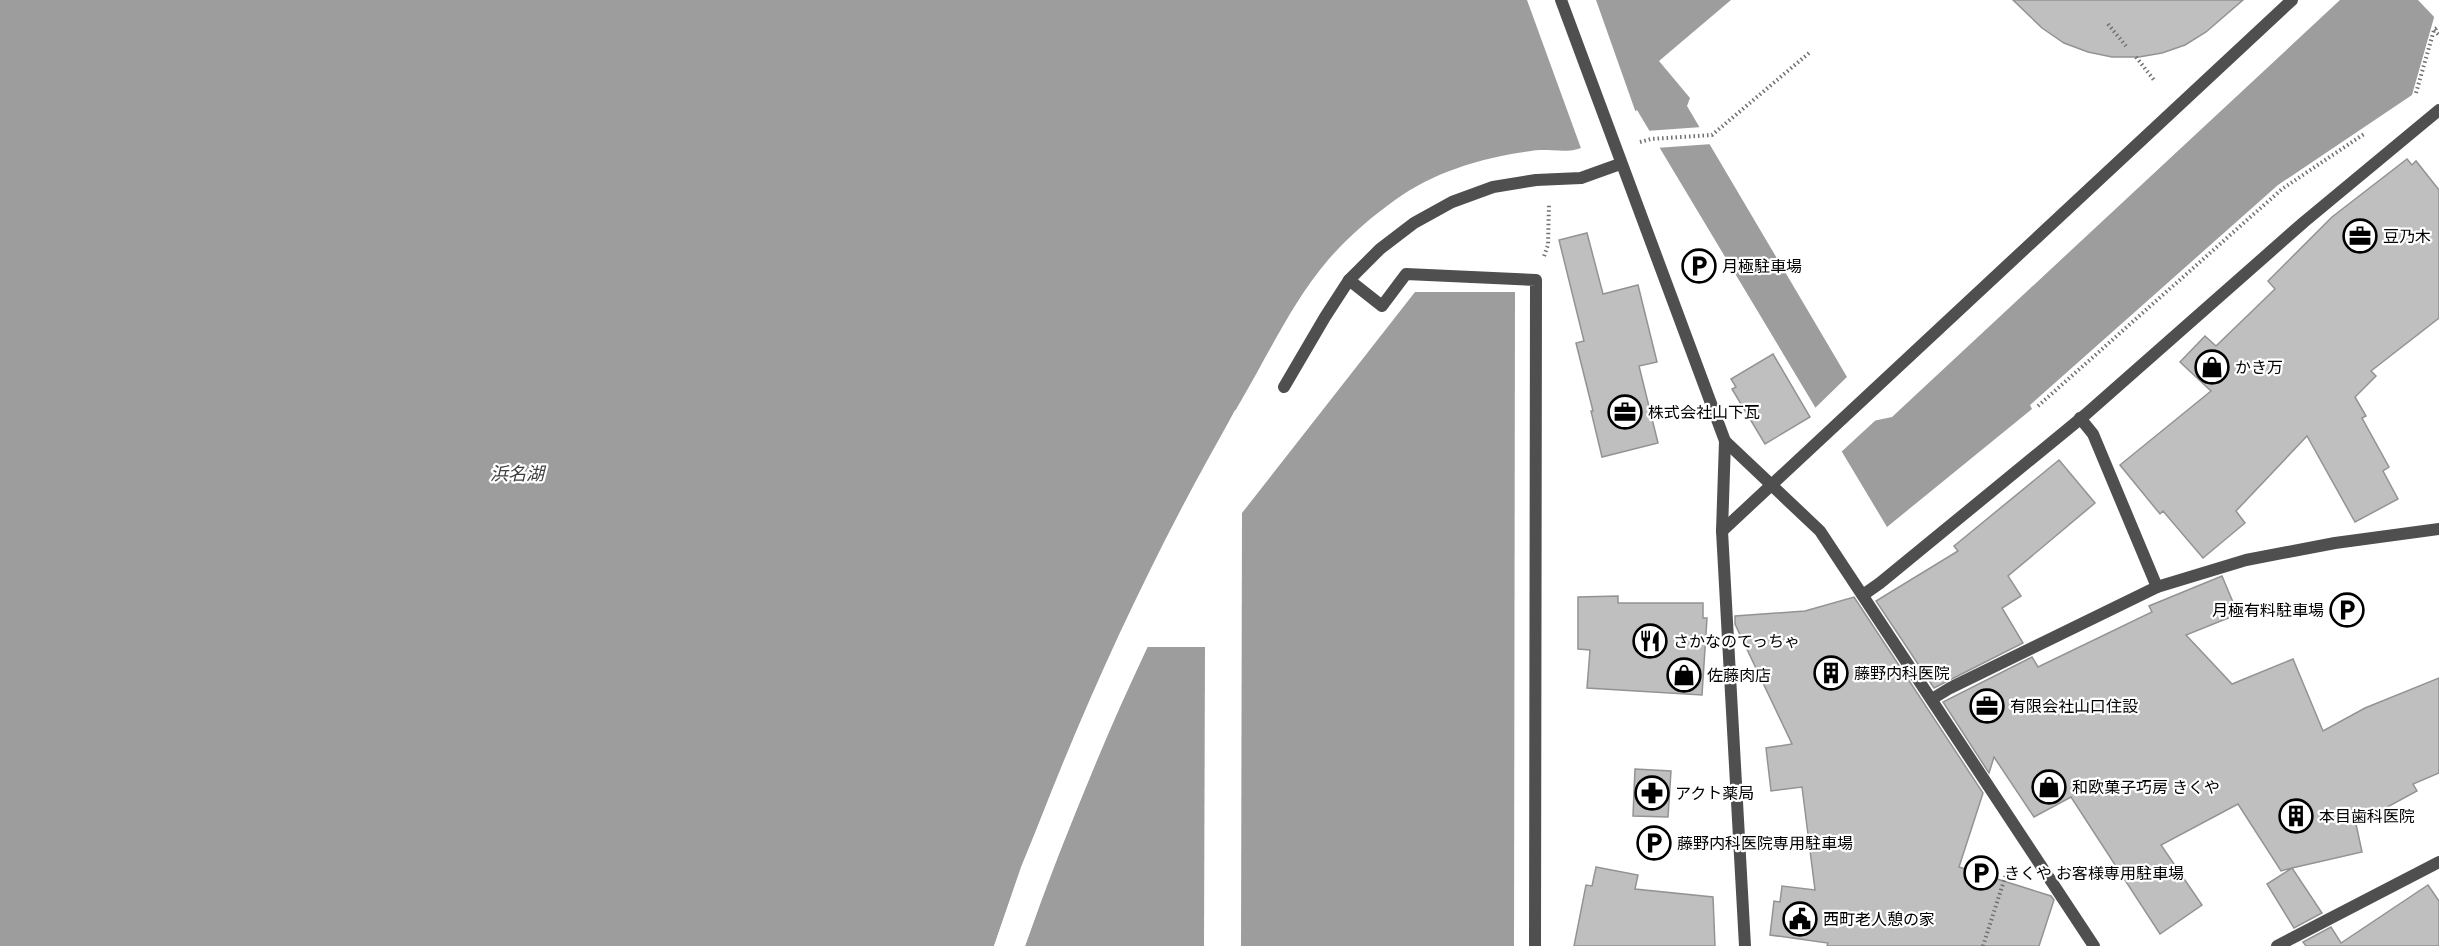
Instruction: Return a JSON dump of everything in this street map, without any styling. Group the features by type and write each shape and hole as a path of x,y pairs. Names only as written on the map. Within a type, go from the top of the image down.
{"street":[{"path":"1561,0 1620,164 1725,441 1722,531 1745,946"},
{"path":"1722,531 2292,0"},
{"path":"1863,595 1880,584 2080,418 2304,222 2439,110"},
{"path":"1284,387 1325,316 1349,280 1380,249 1414,223 1452,202 1493,187 1536,180 1581,178 1620,164"},
{"path":"1349,280 1382,306 1406,274 1536,280 1535,946"},
{"path":"2080,418 2093,434 2157,587"},
{"path":"1725,441 1821,531 2094,946"},
{"path":"1932,699 1950,688 2157,587 2246,560 2336,543 2439,530"},
{"path":"2277,946 2438,866"}],"path":[{"path":"2108,24 2126,46"},
{"path":"2415,98 2434,30 2439,26"},
{"path":"2434,30 2439,35"},
{"path":"1639,142 1712,135 1809,53"},
{"path":"2136,57 2154,80"},
{"path":"2038,406 2282,189 2371,129"},
{"path":"2320,164 2324,170"},
{"path":"1548,245 1549,205"},
{"path":"2148,309 2156,317"},
{"path":"1983,946 2014,849 2026,842"}],"water":[{"name":"浜名湖","path":"0,0 1731,0 1659,61 1690,98 1687,106 1873,421 1892,417 2340,0 2439,0 2412,95 2278,185 2030,405 2032,409 1887,527 1637,110 1581,148 1569,151 1537,150 1495,157 1460,167 1410,190 1360,228 1315,276 1282,328 1205,464 1104,666 1046,805 994,946 0,946"},
{"path":"1415,292 1515,292 1514,946 1241,946 1242,513"},
{"path":"1147,647 1205,647 1204,946 1025,946 1083,795"}],"pier":[{"path":"1527,0 1596,0 1636,113 1582,151"},
{"path":"2418,0 2439,0 2437,20"},
{"path":"1702,127 1712,144 1656,148 1646,131"},
{"path":"1849,375 1875,418 1878,418 1839,454 1813,410"},
{"path":"1235,410 1238,412 1149,579 1083,722 1024,868 997,946 994,946 1021,867 1081,721 1147,578"},
{"path":"1149,644 1108,732 1049,878 1025,946 1022,946 1046,876 1105,731 1145,646"}],"building":[{"path":"2013,0 2243,0 2206,32 2185,45 2162,53 2139,57 2112,57 2088,52 2064,43 2042,28"},
{"path":"2407,159 2412,165 2416,161 2439,190 2439,318 2371,371 2376,376 2355,397 2366,416 2362,418 2389,467 2383,471 2398,499 2355,522 2307,436 2236,511 2245,523 2203,558 2163,511 2160,514 2120,465 2211,391 2180,362 2205,336 2216,346 2275,289 2268,281 2332,217"},
{"path":"1587,233 1603,294 1638,285 1657,362 1639,366 1658,443 1602,457 1576,343 1584,341 1559,240"},
{"path":"1773,354 1810,417 1765,444 1732,389 1736,387 1731,379"},
{"path":"2059,460 2095,503 2008,576 2021,596 2002,608 2023,643 1934,688 1876,601 1958,551 1954,546"},
{"path":"2222,576 2238,614 2186,635 2232,684 2293,659 2323,731 2365,708 2439,678 2439,773 2413,784 2417,791 2356,824 2362,852 2281,871 2238,804 2161,845 2202,905 2160,934 2071,797 2034,817 1994,757 1989,773 1943,702 2032,657 2038,667 2152,612 2149,606"},
{"path":"1618,596 1618,603 1703,603 1703,618 1707,618 1702,695 1587,688 1590,650 1578,649 1578,597"},
{"path":"1854,597 1983,793 1959,867 2051,896 2054,900 2039,946 1827,946 1828,943 1770,935 1774,901 1780,902 1782,886 1815,890 1802,787 1771,791 1766,748 1792,744 1735,624 1735,616 1805,611"},
{"name":"アクト薬局","path":"1635,769 1671,771 1668,817 1633,816"},
{"path":"1596,867 1638,875 1635,889 1713,897 1715,946 1574,946 1586,885 1592,886"},
{"path":"2292,868 2322,913 2294,928 2267,884"},
{"path":"2428,885 2439,901 2439,946 2306,946 2303,942 2331,927 2341,943"}],"place":[{"name":"豆乃木","path":"2360,236"},
{"name":"月極駐車場","path":"1699,266"},
{"name":"かき万","path":"2212,367"},
{"name":"株式会社山下瓦","path":"1625,412"},
{"name":"月極有料駐車場","path":"2347,610"},
{"name":"さかなのてっちゃ","path":"1650,641"},
{"name":"藤野内科医院","path":"1831,673"},
{"name":"佐藤肉店","path":"1684,675"},
{"name":"有限会社山口住設","path":"1987,706"},
{"name":"和欧菓子巧房 きくや","path":"2049,787"},
{"name":"アクト薬局","path":"1652,793"},
{"name":"本目歯科医院","path":"2296,816"},
{"name":"藤野内科医院専用駐車場","path":"1654,843"},
{"name":"きくや お客様専用駐車場","path":"1981,873"},
{"name":"西町老人憩の家","path":"1800,919"}]}
